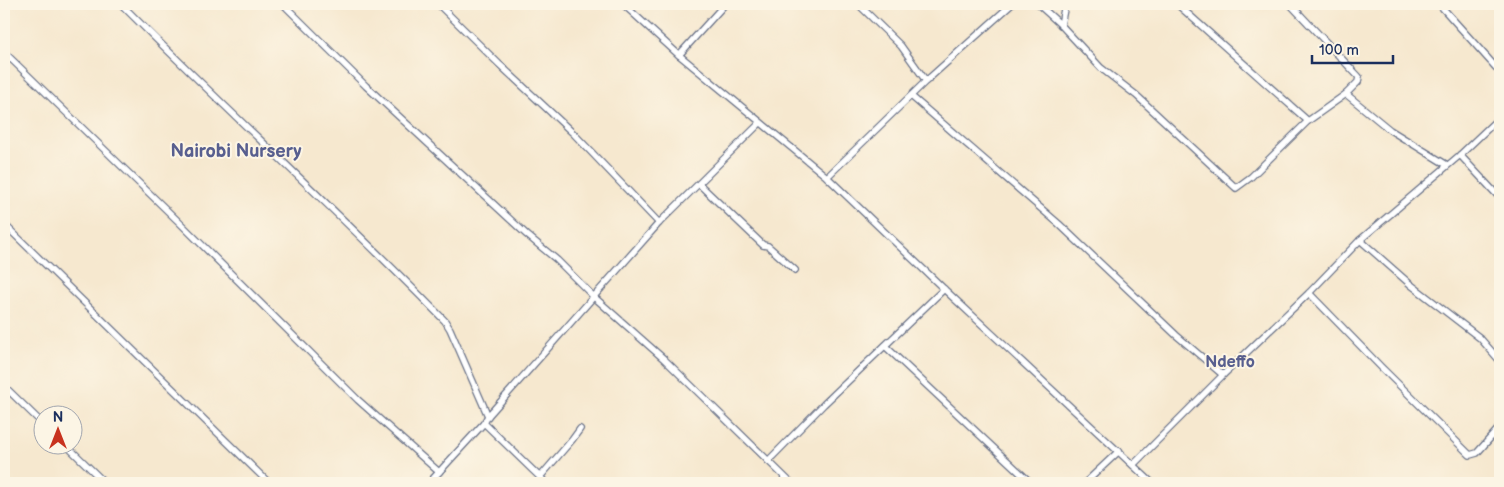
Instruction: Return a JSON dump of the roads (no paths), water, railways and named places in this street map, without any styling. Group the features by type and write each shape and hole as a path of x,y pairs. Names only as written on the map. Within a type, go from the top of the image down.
{"street":[{"path":"121,4 188,71 380,254 445,320 488,416"},
{"path":"283,4 366,86 527,235 557,260 594,297 664,359 791,483"},
{"path":"438,4 574,134 659,223"},
{"path":"623,4 679,56 827,177 944,290 1152,483"},
{"path":"679,56 725,4"},
{"path":"858,4 901,46 926,81"},
{"path":"827,177 926,81 1012,4"},
{"path":"1038,4 1061,25 1101,68 1136,95 1236,188 1251,177 1308,120 1346,94 1358,82 1359,78 1290,4"},
{"path":"1061,25 1065,4"},
{"path":"1177,4 1308,120"},
{"path":"1439,4 1500,72"},
{"path":"4,52 174,216 358,400 439,472"},
{"path":"1346,94 1390,130 1447,165"},
{"path":"911,96 1059,224 1176,335 1223,375"},
{"path":"1133,465 1310,292 1360,240 1460,155 1500,117"},
{"path":"429,483 659,223 760,123"},
{"path":"1460,155 1500,198"},
{"path":"699,184 763,245 768,246 795,270"},
{"path":"4,224 269,483"},
{"path":"1360,240 1410,284 1480,338 1500,361"},
{"path":"768,461 944,290"},
{"path":"1310,292 1381,367 1470,455 1477,453 1500,429"},
{"path":"885,346 1031,483"},
{"path":"4,386 32,413"},
{"path":"484,423 546,483"},
{"path":"540,477 580,429"},
{"path":"1085,483 1119,451"},
{"path":"75,454 105,483"}],"district":[{"name":"Nairobi Nursery","path":"236,151"},
{"name":"Ndeffo","path":"1230,361"}]}
